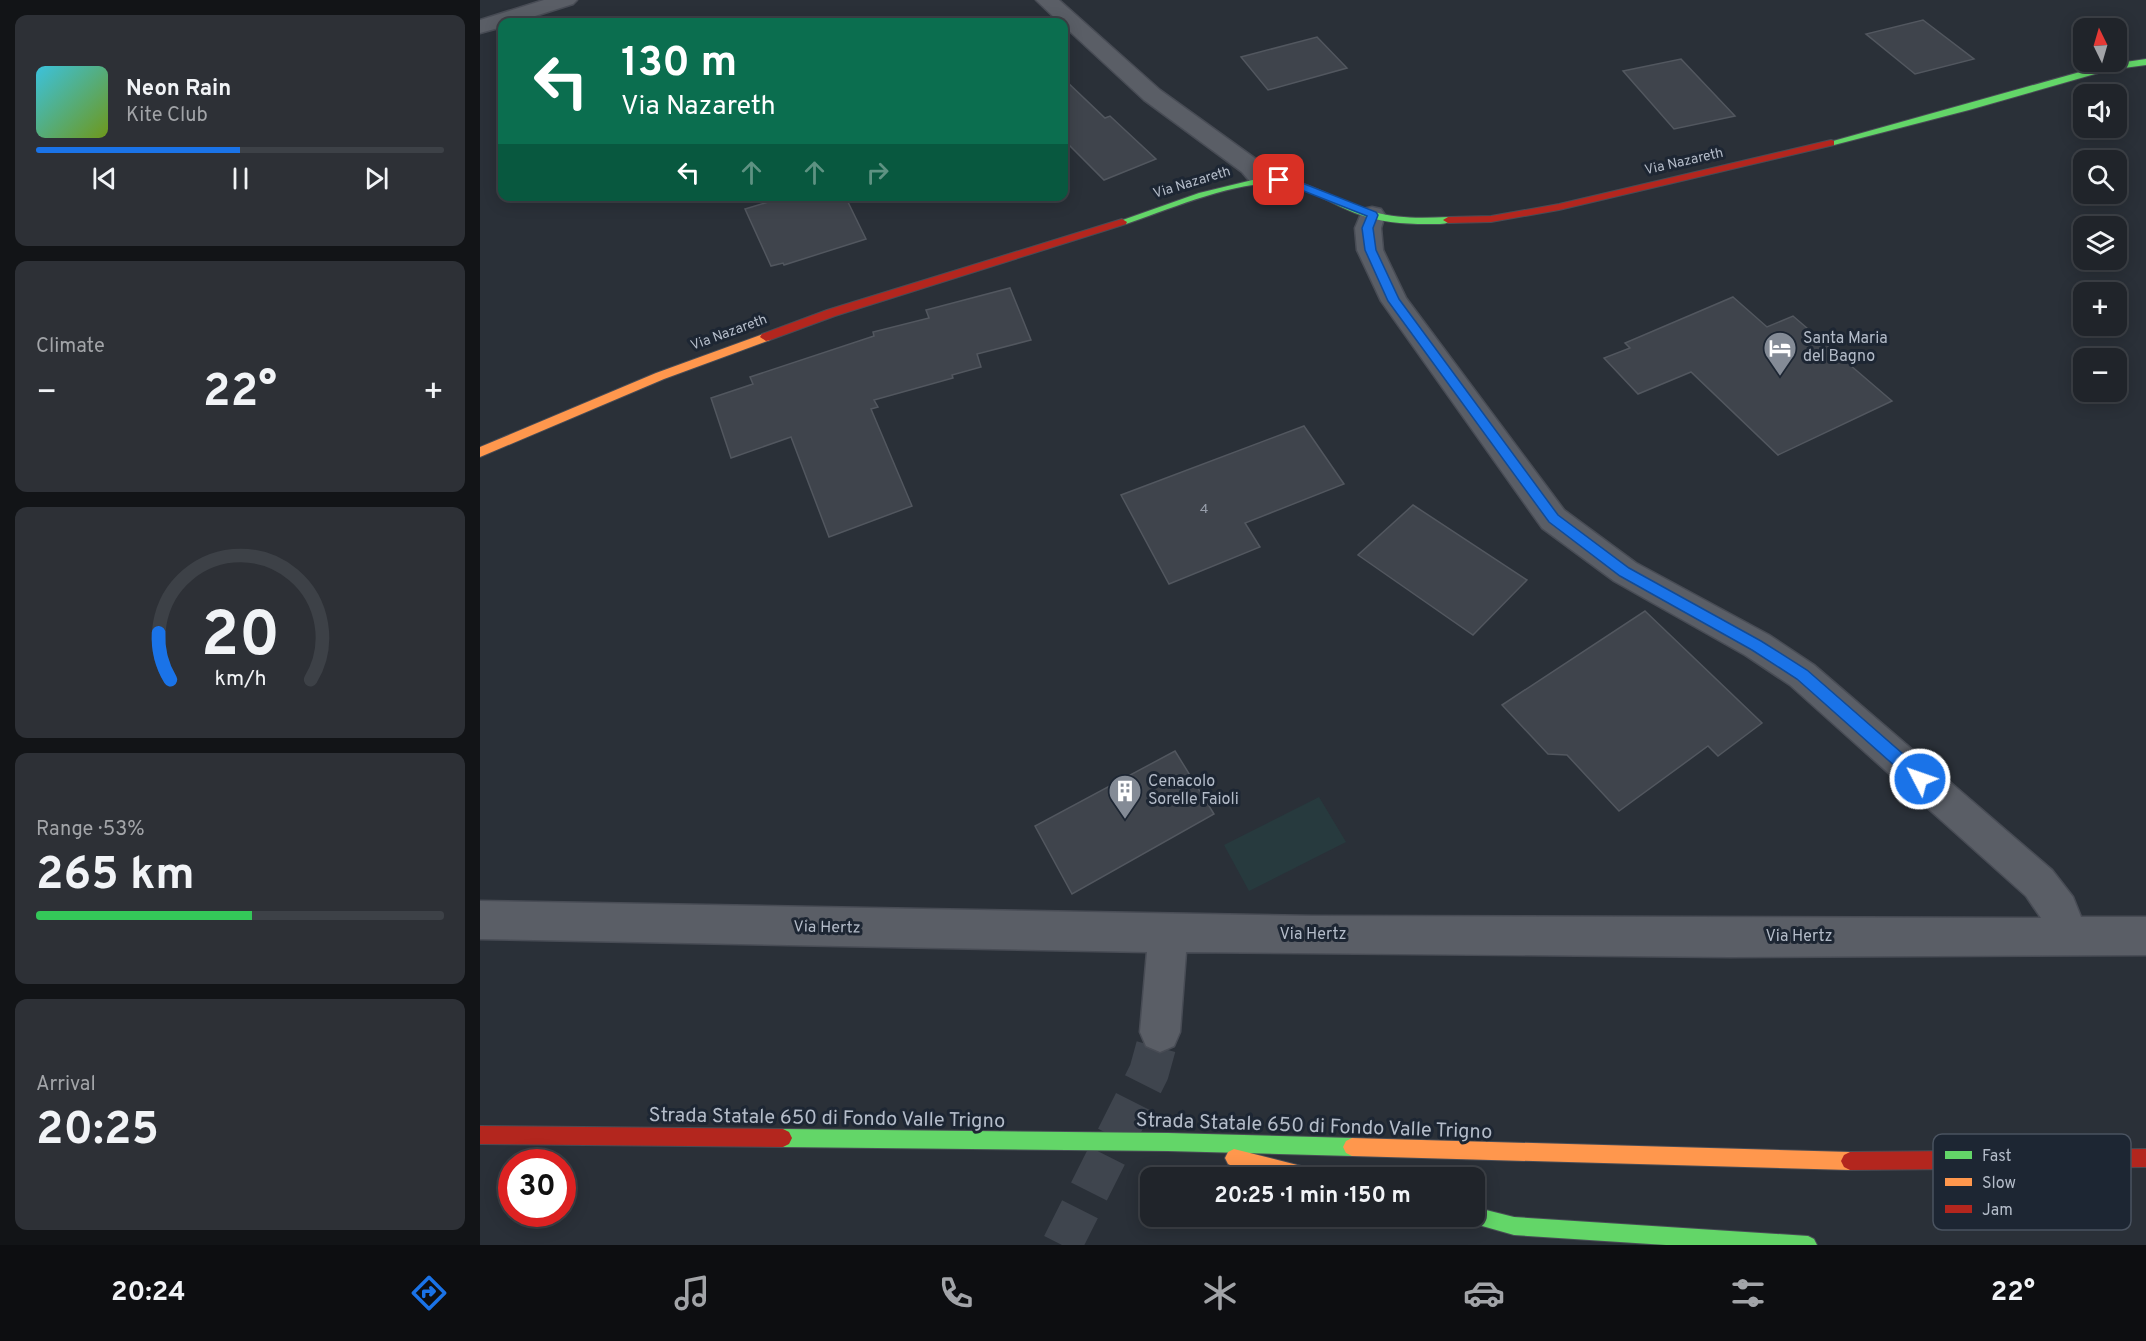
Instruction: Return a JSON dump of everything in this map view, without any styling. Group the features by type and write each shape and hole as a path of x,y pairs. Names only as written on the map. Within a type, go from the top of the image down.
{"main road":[{"name":"Via Nazareth","path":"480,452 660,376 831,313 1244,184 1279,180 1294,183 1372,215 1428,221 1491,219 1559,207 1782,156 1966,108 2108,67 2146,62"},
{"name":"Strada Statale 650 di Fondo Valle Trigno","path":"480,1135 1168,1142 1869,1162 1933,1161"},
{"path":"1168,1142 1269,1167"},
{"name":"Strada Statale 650 di Fondo Valle Trigno","path":"2131,1158 2146,1158"},
{"path":"1485,1219 1514,1226 1808,1245"}],"street":[{"path":"509,18 566,0"},
{"path":"1047,0 1067,18"},
{"path":"1068,19 1152,95 1251,167 1264,182"},
{"path":"480,27 498,21"},
{"path":"1372,215 1368,228 1370,250 1394,301 1553,519 1625,572 1756,645 1802,675 2039,883 2059,910 2068,937"},
{"name":"Via Hertz","path":"480,920 1168,934 2146,936"},
{"path":"1160,1032 1168,934"}],"green space":[{"path":"1319,797 1346,842 1249,891 1224,845"}],"building":[{"path":"1923,20 1974,59 1915,74 1866,34"},
{"path":"1317,37 1347,68 1268,90 1241,57"},
{"path":"1681,59 1735,116 1674,129 1623,71"},
{"path":"1068,83 1105,118 1110,116 1156,159 1104,180 1068,144"},
{"path":"771,201 847,201 866,239 784,265 783,263 771,266 745,209"},
{"path":"1010,288 1031,340 977,354 981,367 952,375 953,378 874,400 878,407 871,409 912,506 829,537 791,437 731,458 711,398 753,384 750,377 874,336 873,332 929,318 926,310"},
{"name":"Santa Maria del Bagno","path":"1733,297 1767,327 1793,316 1892,401 1778,455 1691,372 1638,394 1604,358 1630,348 1625,343"},
{"path":"1304,426 1344,484 1245,523 1260,547 1169,584 1121,495"},
{"path":"1413,505 1527,580 1473,635 1358,555"},
{"path":"1645,611 1762,723 1718,756 1708,746 1619,811 1567,755 1548,754 1502,705"},
{"name":"Cenacolo Sorelle Faioli","path":"1175,751 1214,814 1072,894 1035,826"}],"tunnel":[{"path":"1062,1245 1149,1072 1160,1032"}],"traffic: fast":[{"path":"1831,143 1966,108 2108,67 2146,62"},
{"path":"1122,222 1225,188 1265,180 1293,182 1380,217 1448,220"},
{"path":"783,1138 1168,1142 1352,1147"},
{"path":"1485,1219 1514,1226 1808,1245"}],"traffic: slow":[{"path":"480,452 660,376 766,337"},
{"path":"1352,1147 1850,1161"},
{"path":"1234,1158 1270,1167"}],"traffic: jam":[{"path":"1448,220 1491,219 1559,207 1831,143"},
{"path":"766,337 831,313 1122,222"},
{"path":"480,1135 783,1138"},
{"path":"2131,1158 2146,1158"},
{"path":"1850,1161 1933,1160"}],"place":[{"name":"Santa Maria del Bagno","path":"1780,377"},
{"name":"Cenacolo Sorelle Faioli","path":"1125,820"}],"route":[{"path":"1279,180 1294,183 1372,215 1368,228 1370,250 1394,301 1553,519 1625,572 1756,645 1802,675 1920,779"}]}
